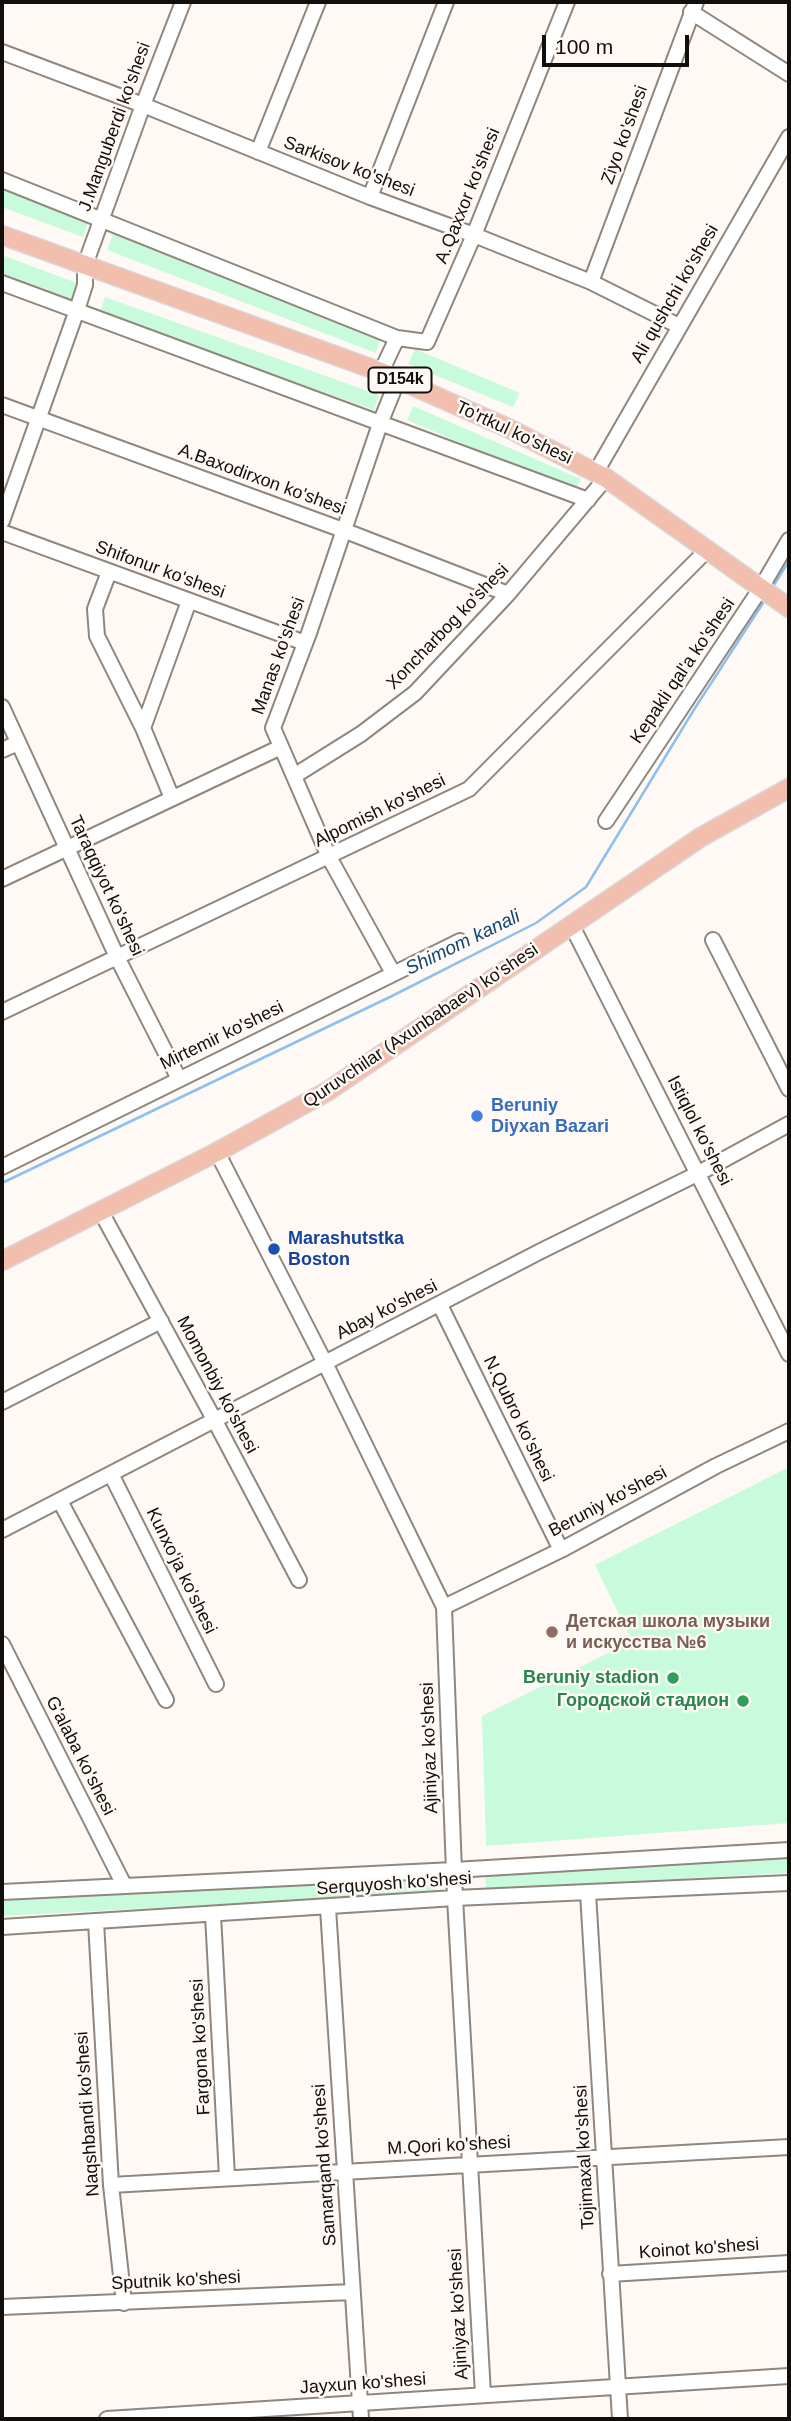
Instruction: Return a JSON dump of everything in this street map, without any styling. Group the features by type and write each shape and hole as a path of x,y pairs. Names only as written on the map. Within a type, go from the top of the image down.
{"main road":[{"name":"To'rtkul ko'shesi","path":"2,235 381,372 508,428 601,475 774,597"},
{"name":"Quruvchilar (Axunbabaev) ko'shesi","path":"2,1261 217,1153 328,1091 701,837 789,788"}],"street":[{"name":"J.Manguberdi ko'shesi","path":"85,265 142,105 183,2"},
{"path":"258,152 318,2"},
{"path":"370,197 446,2"},
{"name":"A.Qaxxor ko'shesi","path":"397,338 427,342 474,235 567,2"},
{"path":"693,7 789,74"},
{"name":"Ziyo ko'shesi","path":"592,282 693,7"},
{"name":"Sarkisov ko'shesi","path":"2,52 592,282 679,326"},
{"name":"Ali qushchi ko'shesi","path":"601,475 679,326 789,137"},
{"path":"2,180 397,338 381,372"},
{"path":"2,521 78,310 85,285 85,265"},
{"path":"2,283 381,421 588,500"},
{"name":"Manas ko'shesi","path":"393,973 329,857 273,729 398,379"},
{"name":"A.Baxodirxon ko'shesi","path":"2,405 343,530 508,594"},
{"name":"Xoncharbog ko'shesi","path":"294,776 361,734 415,693 508,594 588,500 601,475"},
{"name":"Shifonur ko'shesi","path":"2,532 305,643"},
{"name":"Kepakli qal'a ko'shesi","path":"606,821 774,597 789,540"},
{"name":"Alpomish ko'shesi","path":"2,1013 469,789 708,549"},
{"path":"108,572 95,609 97,636 143,728 172,798"},
{"path":"143,728 189,601"},
{"name":"Taraqqiyot ko'shesi","path":"2,707 118,959 179,1079"},
{"path":"2,750 18,743"},
{"path":"2,879 281,747"},
{"name":"Istiqlol ko'shesi","path":"572,926 789,1354"},
{"path":"713,940 789,1089"},
{"name":"Mirtemir ko'shesi","path":"2,1167 460,941"},
{"name":"Abay ko'shesi","path":"2,1530 583,1229 699,1173 789,1124"},
{"name":"Ajiniyaz ko'shesi","path":"217,1153 325,1363 444,1607 455,1898 483,2394"},
{"name":"Momonbiy ko'shesi","path":"100,1210 299,1580"},
{"name":"N.Qubro ko'shesi","path":"440,1305 561,1550"},
{"path":"2,1402 161,1321"},
{"name":"Beruniy ko'shesi","path":"444,1607 561,1550 716,1466 789,1431"},
{"name":"Kunxo'ja ko'shesi","path":"111,1474 216,1684"},
{"path":"60,1501 166,1700"},
{"name":"G'alaba ko'shesi","path":"2,1644 124,1885"},
{"name":"Serquyosh ko'shesi","path":"2,1892 454,1870 789,1850"},
{"name":"Serquyosh ko'shesi","path":"2,1927 455,1898 789,1883"},
{"name":"Tojimaxal ko'shesi","path":"588,1893 620,2419"},
{"name":"Samarqand ko'shesi","path":"328,1908 361,2419"},
{"name":"Fargona ko'shesi","path":"214,1915 227,2177"},
{"name":"Naqshbandi ko'shesi","path":"96,1922 111,2185 124,2303"},
{"name":"M.Qori ko'shesi","path":"111,2185 789,2147"},
{"name":"Koinot ko'shesi","path":"610,2274 789,2263"},
{"name":"Sputnik ko'shesi","path":"2,2307 352,2292"},
{"name":"Jayxun ko'shesi","path":"107,2419 789,2376"}],"green space":[{"path":"2,188 89,221 83,237 2,207"},
{"path":"113,234 381,337 376,353 107,250"},
{"path":"2,255 77,283 71,299 2,273"},
{"path":"105,297 379,395 374,410 100,312"},
{"path":"415,349 520,393 513,407 408,364"},
{"path":"413,406 581,479 575,492 407,420"},
{"name":"Beruniy stadion","path":"789,1467 789,1823 486,1846 482,1716 632,1641 595,1565"},
{"path":"789,1858 789,1873 486,1889 485,1876"},
{"path":"436,1879 437,1893 2,1916 2,1900"}],"waterway":[{"name":"Shimom kanali","path":"772,588 789,561"},
{"name":"Shimom kanali","path":"2,1183 392,996 536,923 586,887 695,708 765,600"}],"place":[{"name":"Beruniy Diyxan Bazari","path":"477,1116"},
{"name":"Marashutstka Boston","path":"274,1249"},
{"name":"Детская школа музыки и искусства №6","path":"552,1632"},
{"name":"Beruniy stadion","path":"673,1678"},
{"name":"Городской стадион","path":"743,1701"}]}
